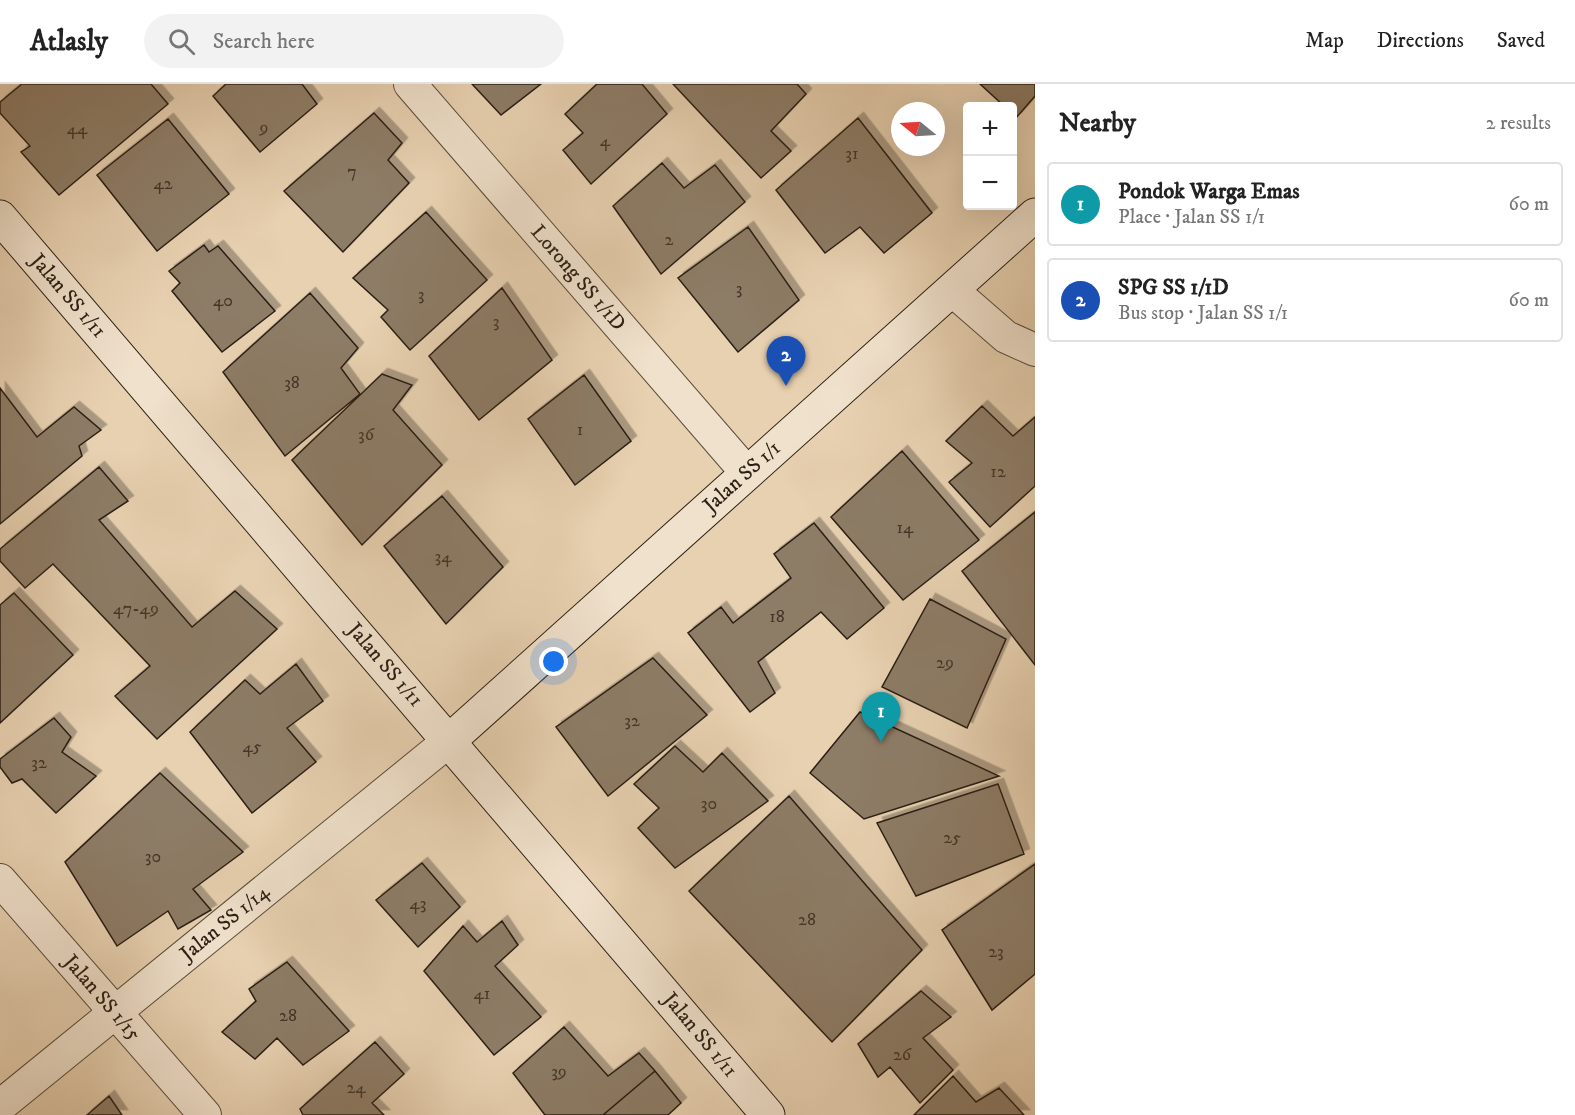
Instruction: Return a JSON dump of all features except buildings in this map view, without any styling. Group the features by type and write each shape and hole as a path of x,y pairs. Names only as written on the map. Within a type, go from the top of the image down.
{"street":[{"name":"Lorong SS 1/1D","path":"410,84 747,473"},
{"name":"Jalan SS 1/1","path":"450,740 1035,215"},
{"name":"Jalan SS 1/11","path":"0,217 450,740 768,1115"},
{"path":"952,290 1006,337 1035,350"},
{"name":"Jalan SS 1/14","path":"0,1106 450,740"},
{"name":"Jalan SS 1/15","path":"0,880 205,1115"}],"place":[{"name":"SPG SS 1/1D","path":"786,386"},
{"name":"Pondok Warga Emas","path":"881,742"}]}
